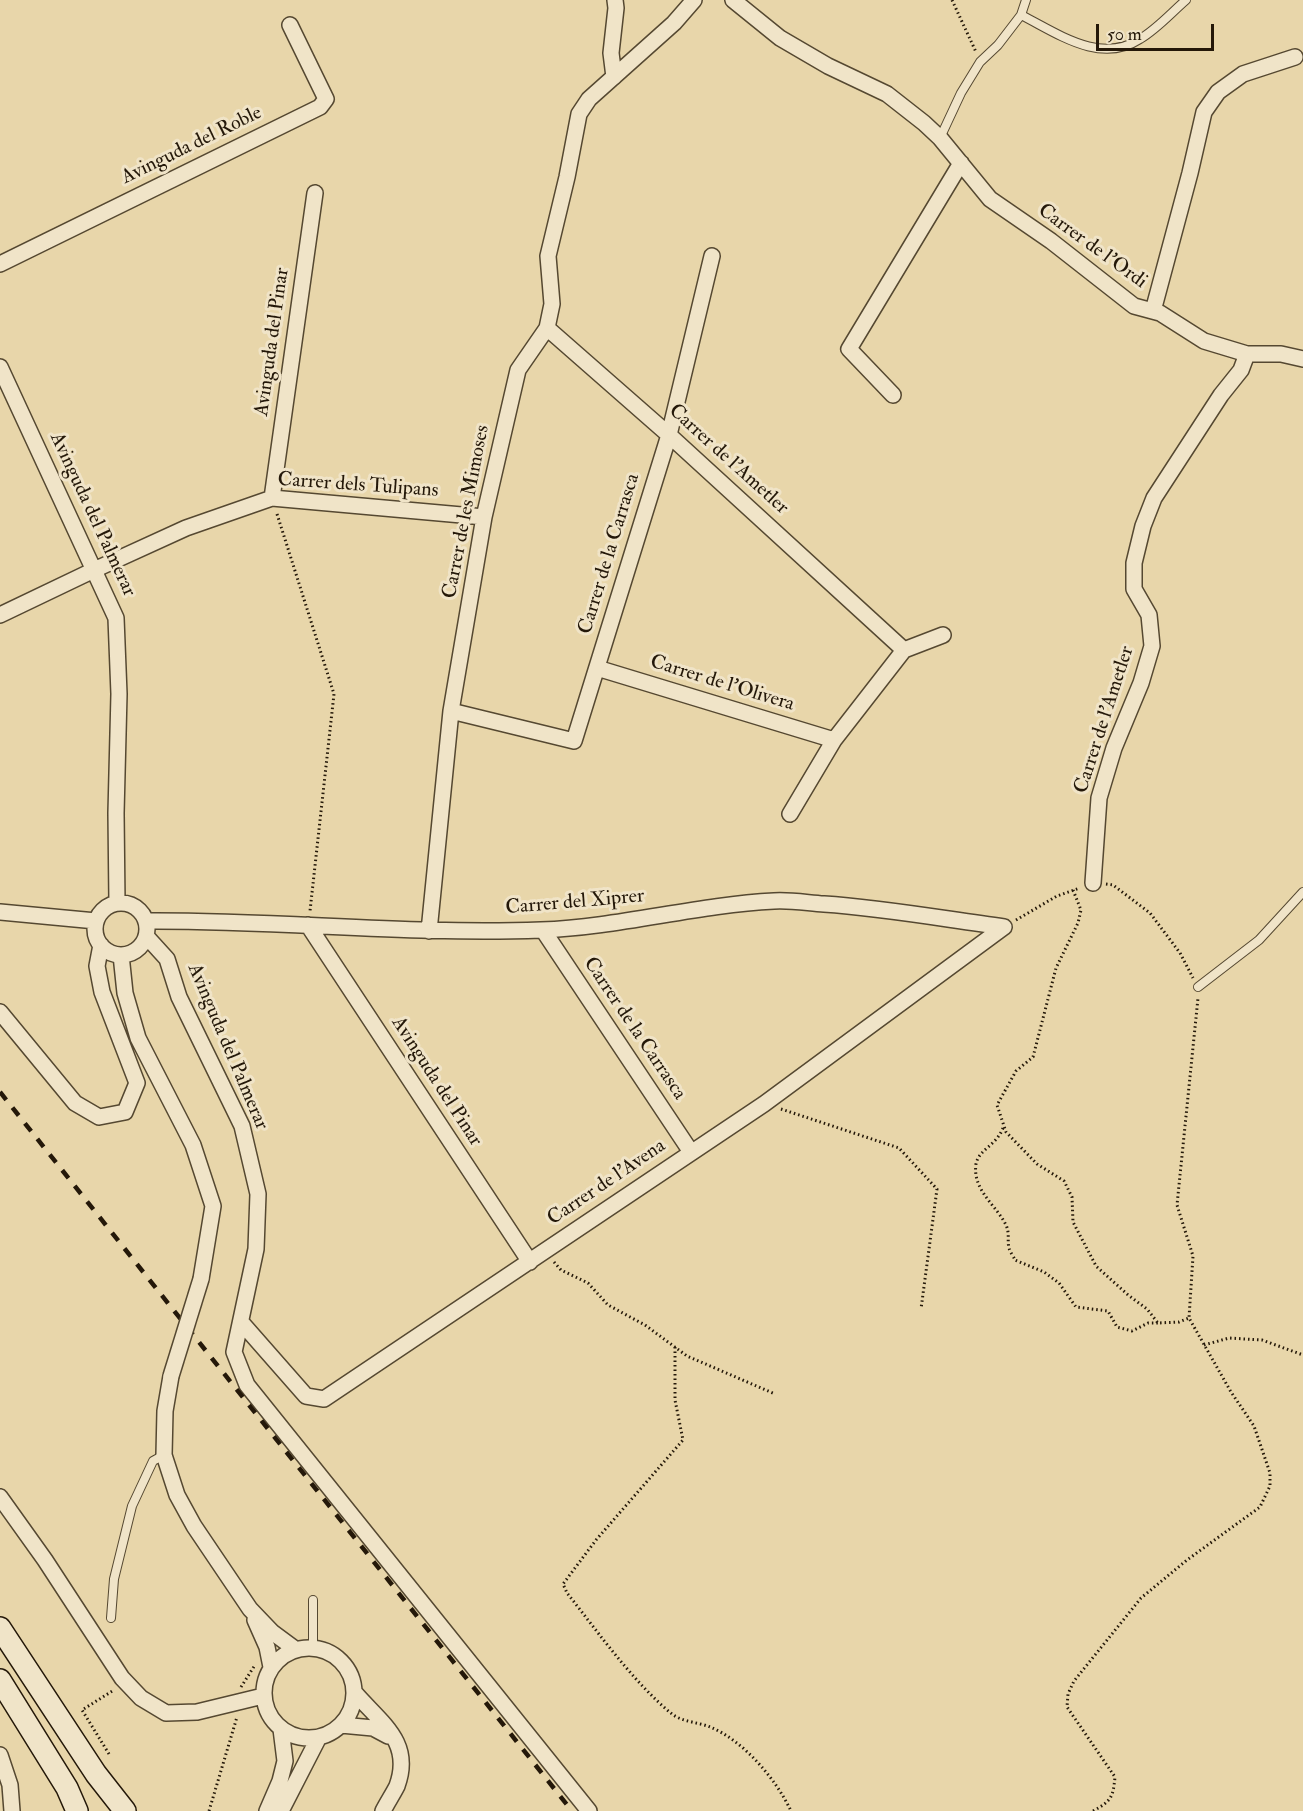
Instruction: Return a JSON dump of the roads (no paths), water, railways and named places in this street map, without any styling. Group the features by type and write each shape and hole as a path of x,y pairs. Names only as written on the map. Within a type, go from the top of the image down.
{"main road":[{"path":"0,1628 96,1774 125,1811"},
{"path":"0,1680 67,1788 77,1811"}],"street":[{"path":"614,76 611,53 615,0"},
{"path":"614,76 675,22 694,0"},
{"name":"Carrer de l'Ordi","path":"733,0 780,38 828,66 887,94 940,138 990,199 1051,241 1134,306 1160,312 1204,341 1247,354 1281,354 1303,359"},
{"name":"Avinguda del Roble","path":"0,264 320,107 326,99 290,25"},
{"path":"1153,311 1204,112 1218,92 1243,74 1295,57"},
{"name":"Carrer de les Mimoses","path":"429,932 451,711 484,517 518,370 547,328 552,304 548,256 579,114 589,99 614,76"},
{"path":"893,395 849,349 961,164"},
{"name":"Avinguda del Pinar","path":"272,498 315,193"},
{"name":"Carrer de la Carrasca","path":"451,711 573,741 669,435 712,256"},
{"name":"Carrer de l'Ametler","path":"547,328 669,435 904,650"},
{"name":"Carrer de l'Ametler","path":"1093,883 1099,798 1114,748 1152,646 1149,615 1134,589 1134,563 1143,526 1154,498 1221,395 1242,370 1247,354"},
{"name":"Avinguda del Palmerar","path":"0,367 116,618 119,694 116,813 117,903"},
{"name":"Carrer dels Tulipans","path":"0,615 186,528 272,498 484,517"},
{"path":"790,814 834,740 904,650 943,635"},
{"name":"Carrer de l'Olivera","path":"597,668 834,740"},
{"name":"Carrer del Xiprer","path":"147,929 208,921 429,932 543,930 654,917 709,906 777,901 847,905 1004,927"},
{"path":"117,903 132,905 143,914 147,929 137,951 121,955 113,954 100,945 96,938 96,921 104,909 117,903"},
{"path":"0,912 96,921"},
{"name":"Avinguda del Pinar","path":"308,925 530,1262"},
{"name":"Carrer de l'Avena","path":"241,1322 306,1396 324,1400 764,1104 1004,927"},
{"name":"Avinguda del Palmerar","path":"147,929 167,959 179,997 242,1126 258,1194 256,1249 234,1352 247,1385 589,1811"},
{"name":"Carrer de la Carrasca","path":"543,930 691,1152"},
{"path":"0,1012 75,1103 99,1117 125,1112 137,1083 102,992 97,966 100,945"},
{"path":"121,955 125,993 138,1038 193,1145 213,1206 201,1279 171,1376 165,1411 164,1455 177,1495 194,1526 250,1609 272,1632 295,1649"},
{"path":"0,1497 45,1560 122,1678 141,1698 166,1713 197,1712 263,1695"},
{"path":"250,1609 267,1647 264,1664 263,1695 272,1720 293,1736 306,1738 331,1733 341,1725 353,1705 355,1693 353,1680 343,1662 326,1650 313,1647 295,1649 264,1664"},
{"path":"355,1693 396,1740 402,1761 396,1786 383,1811"},
{"path":"341,1725 373,1728 396,1740"},
{"path":"267,1811 280,1781 285,1761 281,1729"},
{"path":"281,1811 319,1737"},
{"path":"0,1755 10,1785 12,1811"}],"lane":[{"path":"940,138 961,93 980,62 998,45 1021,15 1026,0"},
{"path":"1021,15 1085,48 1111,50 1139,40 1186,0"},
{"path":"1198,987 1259,940 1303,892"},
{"path":"111,1618 114,1579 132,1506 153,1461 164,1455"},
{"path":"313,1600 313,1647"}],"railway":[{"path":"0,1092 572,1811"}]}
